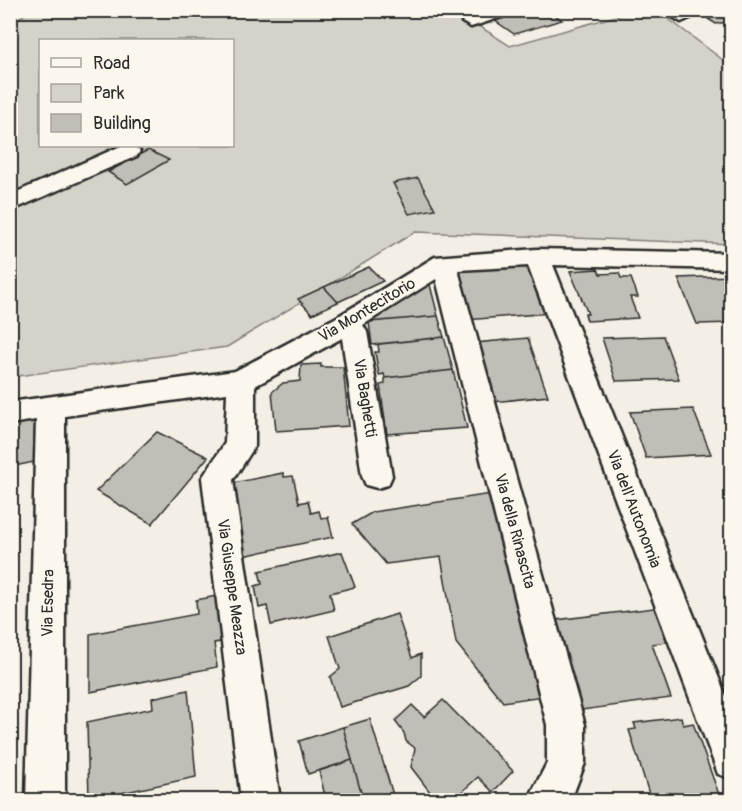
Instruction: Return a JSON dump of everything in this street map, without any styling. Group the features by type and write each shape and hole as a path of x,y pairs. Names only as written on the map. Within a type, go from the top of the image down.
{"street":[{"path":"471,22 505,10"},
{"path":"675,14 699,10"},
{"path":"10,204 129,152"},
{"name":"Via Montecitorio","path":"10,413 241,381 346,324 444,263 537,257 732,261"},
{"name":"Via dell'Autonomia","path":"537,257 732,760"},
{"name":"Via della Rinascita","path":"444,263 566,725 566,763 550,800"},
{"name":"Via Baghetti","path":"346,324 354,332 377,476"},
{"name":"Via Giuseppe Meazza","path":"241,381 240,446 217,478 261,801"},
{"name":"Via Esedra","path":"45,801 51,406"}],"green space":[{"path":"32,10 454,10 510,46 634,11 658,11 731,66 731,244 415,232 227,347 11,377 10,23"}],"building":[{"path":"517,10 548,10 562,20 514,34 491,18"},
{"path":"732,11 732,21 716,24 708,19"},
{"path":"148,150 169,160 127,184 108,172"},
{"path":"418,178 435,209 409,214 393,183"},
{"path":"533,260 551,313 466,320 452,266"},
{"path":"369,267 383,281 338,302 324,287"},
{"path":"598,269 600,274 619,273 621,278 631,278 638,297 630,297 638,318 587,321 585,314 588,314 570,271"},
{"path":"732,276 732,323 697,324 678,278"},
{"path":"428,277 438,316 369,322 368,314"},
{"path":"324,287 338,302 312,314 298,299"},
{"path":"438,316 444,337 372,345 369,322"},
{"path":"663,336 679,379 616,381 602,338"},
{"path":"444,337 453,370 385,378 384,374 379,375 375,352 379,352 378,344"},
{"path":"528,338 548,396 493,402 475,343"},
{"path":"321,364 321,367 343,367 349,426 276,431 272,392 283,383 300,381 301,365"},
{"path":"453,370 467,428 387,434 380,385 385,384 385,378"},
{"path":"693,409 711,454 646,458 630,412"},
{"path":"35,414 34,462 10,467 10,418"},
{"path":"157,432 208,457 152,524 96,491"},
{"path":"283,473 284,477 293,476 299,503 308,501 311,513 319,511 321,518 328,517 333,537 238,557 234,530 240,528 233,483"},
{"path":"491,494 543,696 503,702 456,643 441,557 386,564 352,524 373,512"},
{"path":"342,552 355,587 330,593 334,610 271,625 267,606 259,608 255,586 262,584 259,571"},
{"path":"222,595 227,641 214,643 217,667 90,692 90,634 197,614 196,600"},
{"path":"654,608 667,642 652,644 671,698 582,710 556,620"},
{"path":"397,614 412,658 421,654 421,676 409,686 340,707 330,677 340,669 329,636"},
{"path":"188,690 196,777 89,800 87,722 153,708 152,698"},
{"path":"443,700 513,771 493,792 478,777 453,800 436,800 411,767 415,748 406,741 404,733 395,721 412,705 424,717"},
{"path":"681,717 683,725 693,723 721,800 651,800 629,730 636,729 634,723"},
{"path":"370,719 393,795 363,800 343,727"},
{"path":"343,727 352,760 308,774 299,741"},
{"path":"352,760 362,796 349,800 326,800 319,771"}]}
